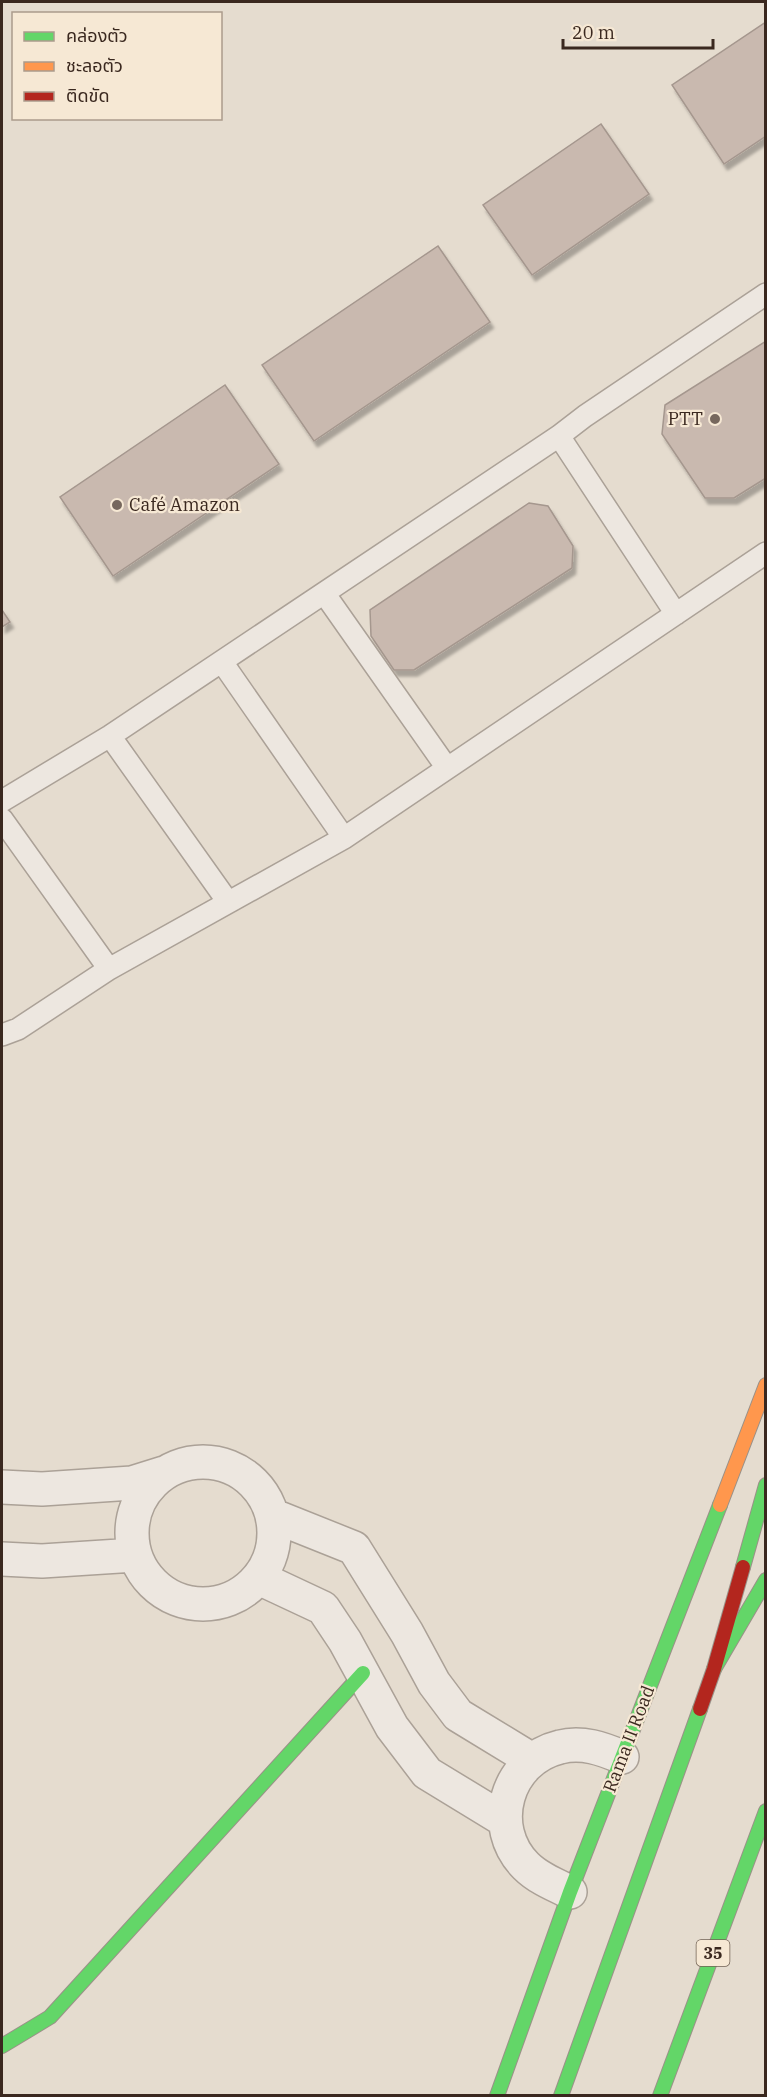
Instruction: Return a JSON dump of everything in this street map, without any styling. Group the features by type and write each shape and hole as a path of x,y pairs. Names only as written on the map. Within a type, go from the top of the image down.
{"main road":[{"name":"Rama II Road","path":"497,2096 570,1892 765,1385"},
{"path":"561,2096 714,1669 765,1485"},
{"path":"714,1669 765,1580"},
{"path":"2,2046 50,2017 363,1673"},
{"name":"35","path":"660,2096 765,1811"},
{"path":"665,2096 765,1820"}],"street":[{"path":"2,1487 42,1489 132,1483 185,1464 207,1461 230,1466 249,1478 264,1495 274,1516 275,1538 270,1559 259,1578 243,1592 223,1601 201,1604 179,1600 160,1590 145,1574 135,1555 132,1532 136,1509 147,1489 164,1473"},
{"path":"274,1516 354,1548 407,1633 434,1683 458,1714 531,1760"},
{"path":"2,1559 42,1561 135,1555"},
{"path":"259,1578 323,1608 392,1726 427,1773 504,1820"},
{"path":"570,1892 547,1881 527,1867 512,1848 504,1820 508,1796 519,1774 531,1760 559,1747 579,1744 603,1749 622,1757"}],"lane":[{"path":"2,801 110,736 222,662 560,436 585,416 765,294"},
{"path":"560,436 676,614"},
{"path":"2,1035 18,1029 109,969 344,838 765,553"},
{"path":"324,593 447,768"},
{"path":"222,662 344,838"},
{"path":"110,736 228,902"},
{"path":"2,819 109,969"}],"building":[{"path":"766,22 766,136 724,164 672,85"},
{"path":"601,124 649,194 532,275 483,205"},
{"path":"438,246 490,322 314,441 262,365"},
{"name":"PTT","path":"766,341 766,478 734,498 705,498 662,434 665,405"},
{"path":"225,385 279,464 113,576 60,497"},
{"path":"529,503 548,506 573,546 572,568 414,670 394,670 371,636 370,610"},
{"path":"2,610 10,622 2,627"}],"traffic: fast":[{"path":"743,1567 766,1485"},
{"path":"497,2096 570,1892 720,1505"},
{"path":"714,1669 766,1580"},
{"path":"2,2046 50,2017 363,1673"},
{"path":"561,2096 700,1709"},
{"path":"660,2096 766,1811"}],"traffic: slow":[{"path":"720,1505 766,1385"}],"traffic: jam":[{"path":"700,1709 714,1669 743,1567"}],"place":[{"name":"PTT","path":"715,419"},
{"name":"Café Amazon","path":"117,505"}]}
